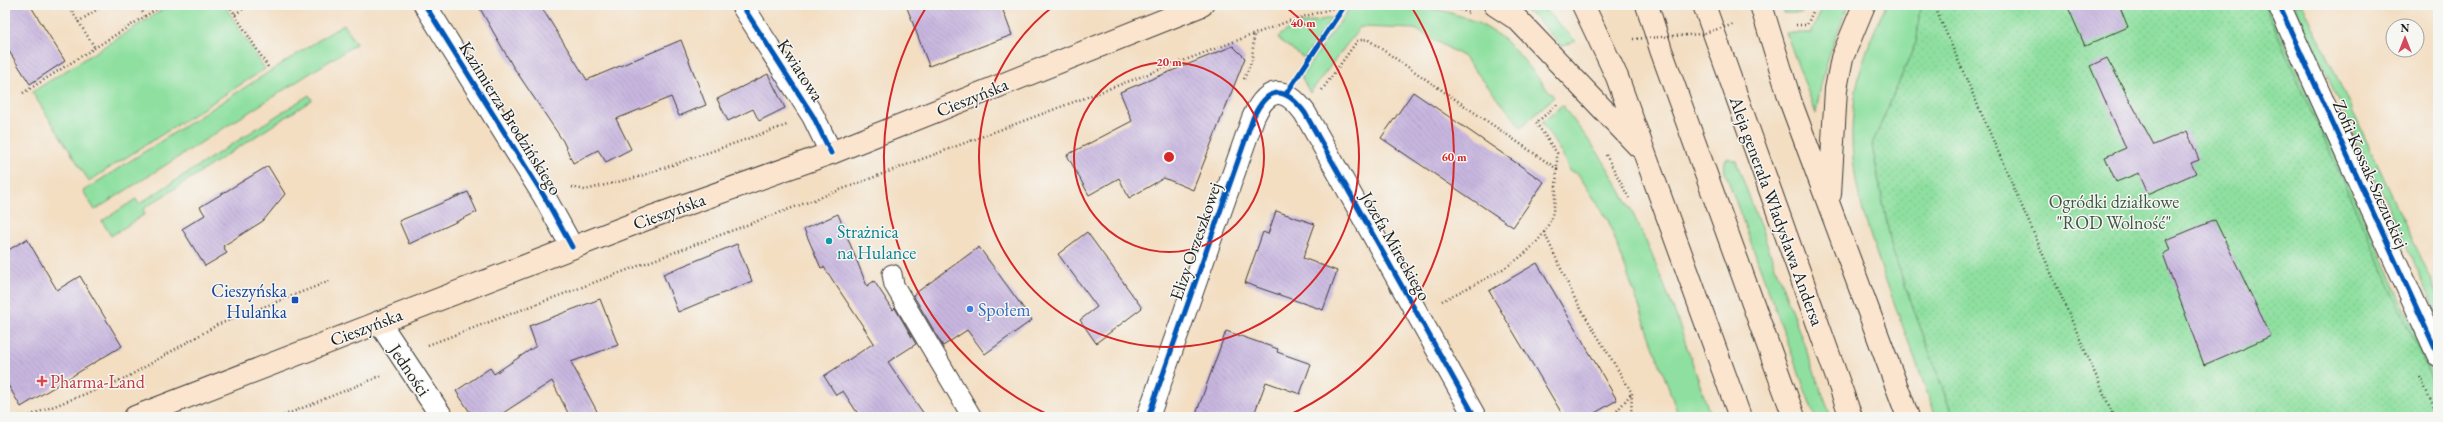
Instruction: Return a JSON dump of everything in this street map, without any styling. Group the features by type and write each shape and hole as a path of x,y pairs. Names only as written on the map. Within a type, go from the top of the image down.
{"main road":[{"name":"Cieszyńska","path":"135,417 572,247 831,153 1202,5"},
{"path":"1495,5 1518,20 1643,152"},
{"path":"1583,5 1617,77 1740,417"},
{"path":"1647,5 1661,50 1794,417"},
{"name":"Aleja generała Władysława Andersa","path":"1704,5 1851,417"},
{"path":"1761,5 1791,103 1908,417"},
{"path":"1829,206 1836,88 1842,58 1864,5"}],"street":[{"name":"Kazimierza Brodzińskiego","path":"425,5 544,196 572,247"},
{"name":"Kwiatowa","path":"742,5 814,116 831,153"},
{"name":"Zofii Kossak-Szczuckiej","path":"2279,5 2438,355"},
{"name":"Elizy Orzeszkowej","path":"1148,417 1253,118 1259,105 1266,98 1276,93 1286,94"},
{"name":"Józefa Mireckiego","path":"1286,94 1294,99 1305,113 1475,417"},
{"name":"Jedności","path":"379,322 406,365 442,417"}],"lane":[{"path":"892,274 894,285 972,417"}],"path":[{"path":"68,5 95,48"},
{"path":"78,22 104,5"},
{"path":"138,5 145,16"},
{"path":"23,93 163,5"},
{"path":"229,5 268,67"},
{"path":"235,14 249,5"},
{"path":"1341,11 1344,5"},
{"path":"280,417 406,365 429,344 1289,21 1344,5"},
{"path":"1934,5 2114,417"},
{"path":"1633,39 1701,34 1735,24"},
{"path":"1305,113 1358,41 1367,39 1557,170"},
{"path":"1418,314 1521,257 1544,232 1552,216 1556,195 1557,153 1536,123 1564,99"},
{"path":"565,186 585,190 638,177 814,116"},
{"path":"1544,232 1575,299 1632,393 1631,417"},
{"path":"5,417 27,417 124,379 217,324 330,281"},
{"path":"1612,417 1632,393"}],"green space":[{"path":"170,5 224,5 265,69 89,181 32,92"},
{"path":"1393,5 1425,7 1441,10 1487,28 1512,47 1554,97 1521,127 1464,57 1415,29 1360,27 1310,93 1301,76 1349,9"},
{"path":"1519,5 1535,5 1546,11 1576,41 1561,46 1540,22"},
{"path":"1784,5 1808,5 1802,13 1784,13"},
{"path":"1824,5 1849,5 1828,58 1816,114 1786,33 1811,33"},
{"path":"1886,5 1920,5 1917,40 1872,145 1892,249 1953,417 1936,417 1872,241 1859,195 1855,172 1852,148 1852,123 1857,85 1867,50"},
{"name":"Ogródki działkowe \"ROD Wolność\"","path":"1920,5 2264,5 2438,394 2438,417 1953,417 1892,249 1872,145 1917,40"},
{"path":"2264,5 2268,5 2438,382 2438,394"},
{"path":"2294,5 2303,5 2438,294 2438,314"},
{"path":"1332,18 1304,58 1279,40 1279,36 1297,26"},
{"path":"344,24 356,44 95,210 83,191"},
{"path":"309,95 312,100 143,209 145,214 111,236 102,221 136,199 139,204"},
{"path":"1562,105 1602,159 1624,196 1639,226 1666,289 1711,417 1679,417 1608,220 1578,174 1569,171 1562,154 1542,123"},
{"path":"1728,158 1736,161 1831,417 1815,417 1725,172 1724,160"}],"building":[{"path":"5,5 30,5 65,61 30,84 5,45"},
{"path":"478,5 540,5 587,80 681,40 706,105 679,116 671,97 616,119 631,149 606,162 598,150 573,163 563,141 512,65"},
{"path":"906,5 1001,5 1012,35 929,66"},
{"path":"2067,5 2119,5 2128,27 2085,46"},
{"path":"1233,46 1245,58 1193,190 1164,178 1129,198 1119,178 1089,195 1067,155 1132,121 1120,92"},
{"path":"2107,58 2154,145 2187,131 2199,160 2191,163 2196,173 2148,194 2139,173 2116,182 2105,157 2126,148 2090,66"},
{"path":"768,74 785,108 759,121 753,109 728,121 717,99"},
{"path":"1413,92 1544,182 1513,227 1381,138"},
{"path":"268,166 285,194 263,221 223,246 227,253 205,266 182,229 205,215 200,207"},
{"path":"468,192 477,212 409,244 399,221"},
{"path":"1276,211 1315,224 1303,258 1337,271 1323,310 1245,283 1263,232 1268,234"},
{"path":"838,214 867,286 874,281 893,310 895,308 916,344 888,362 926,417 860,417 843,391 836,395 824,376 874,343 824,267 821,268 804,229"},
{"path":"2215,220 2271,336 2204,365 2163,254 2170,250 2166,240"},
{"path":"1087,232 1142,308 1096,343 1080,320 1097,307 1058,254"},
{"path":"27,239 57,290 80,276 122,346 21,407 5,380 5,252"},
{"path":"737,244 752,281 678,312 663,274"},
{"name":"Społem","path":"979,247 1032,320 985,354 967,330 943,346 913,295"},
{"path":"1537,263 1617,400 1588,417 1564,417 1489,291"},
{"path":"600,299 618,345 571,362 600,417 570,417 552,381 497,417 473,417 456,391 490,368 494,374 536,346 529,326"},
{"path":"1226,331 1278,349 1277,352 1311,364 1300,394 1266,382 1253,417 1195,417"}],"cycle path":[{"path":"425,5 544,196 572,247"},
{"path":"742,5 813,116 831,153"},
{"path":"1286,94 1345,5"},
{"path":"2279,5 2438,355"},
{"path":"1148,417 1253,118 1265,100 1271,95 1277,93 1284,94 1291,98 1305,113 1475,417"}],"place":[{"name":"Strażnica na Hulance","path":"829,241"},
{"name":"Cieszyńska Hulanka","path":"295,300"},
{"name":"Społem","path":"970,309"},
{"name":"Pharma-Land","path":"42,381"}]}
